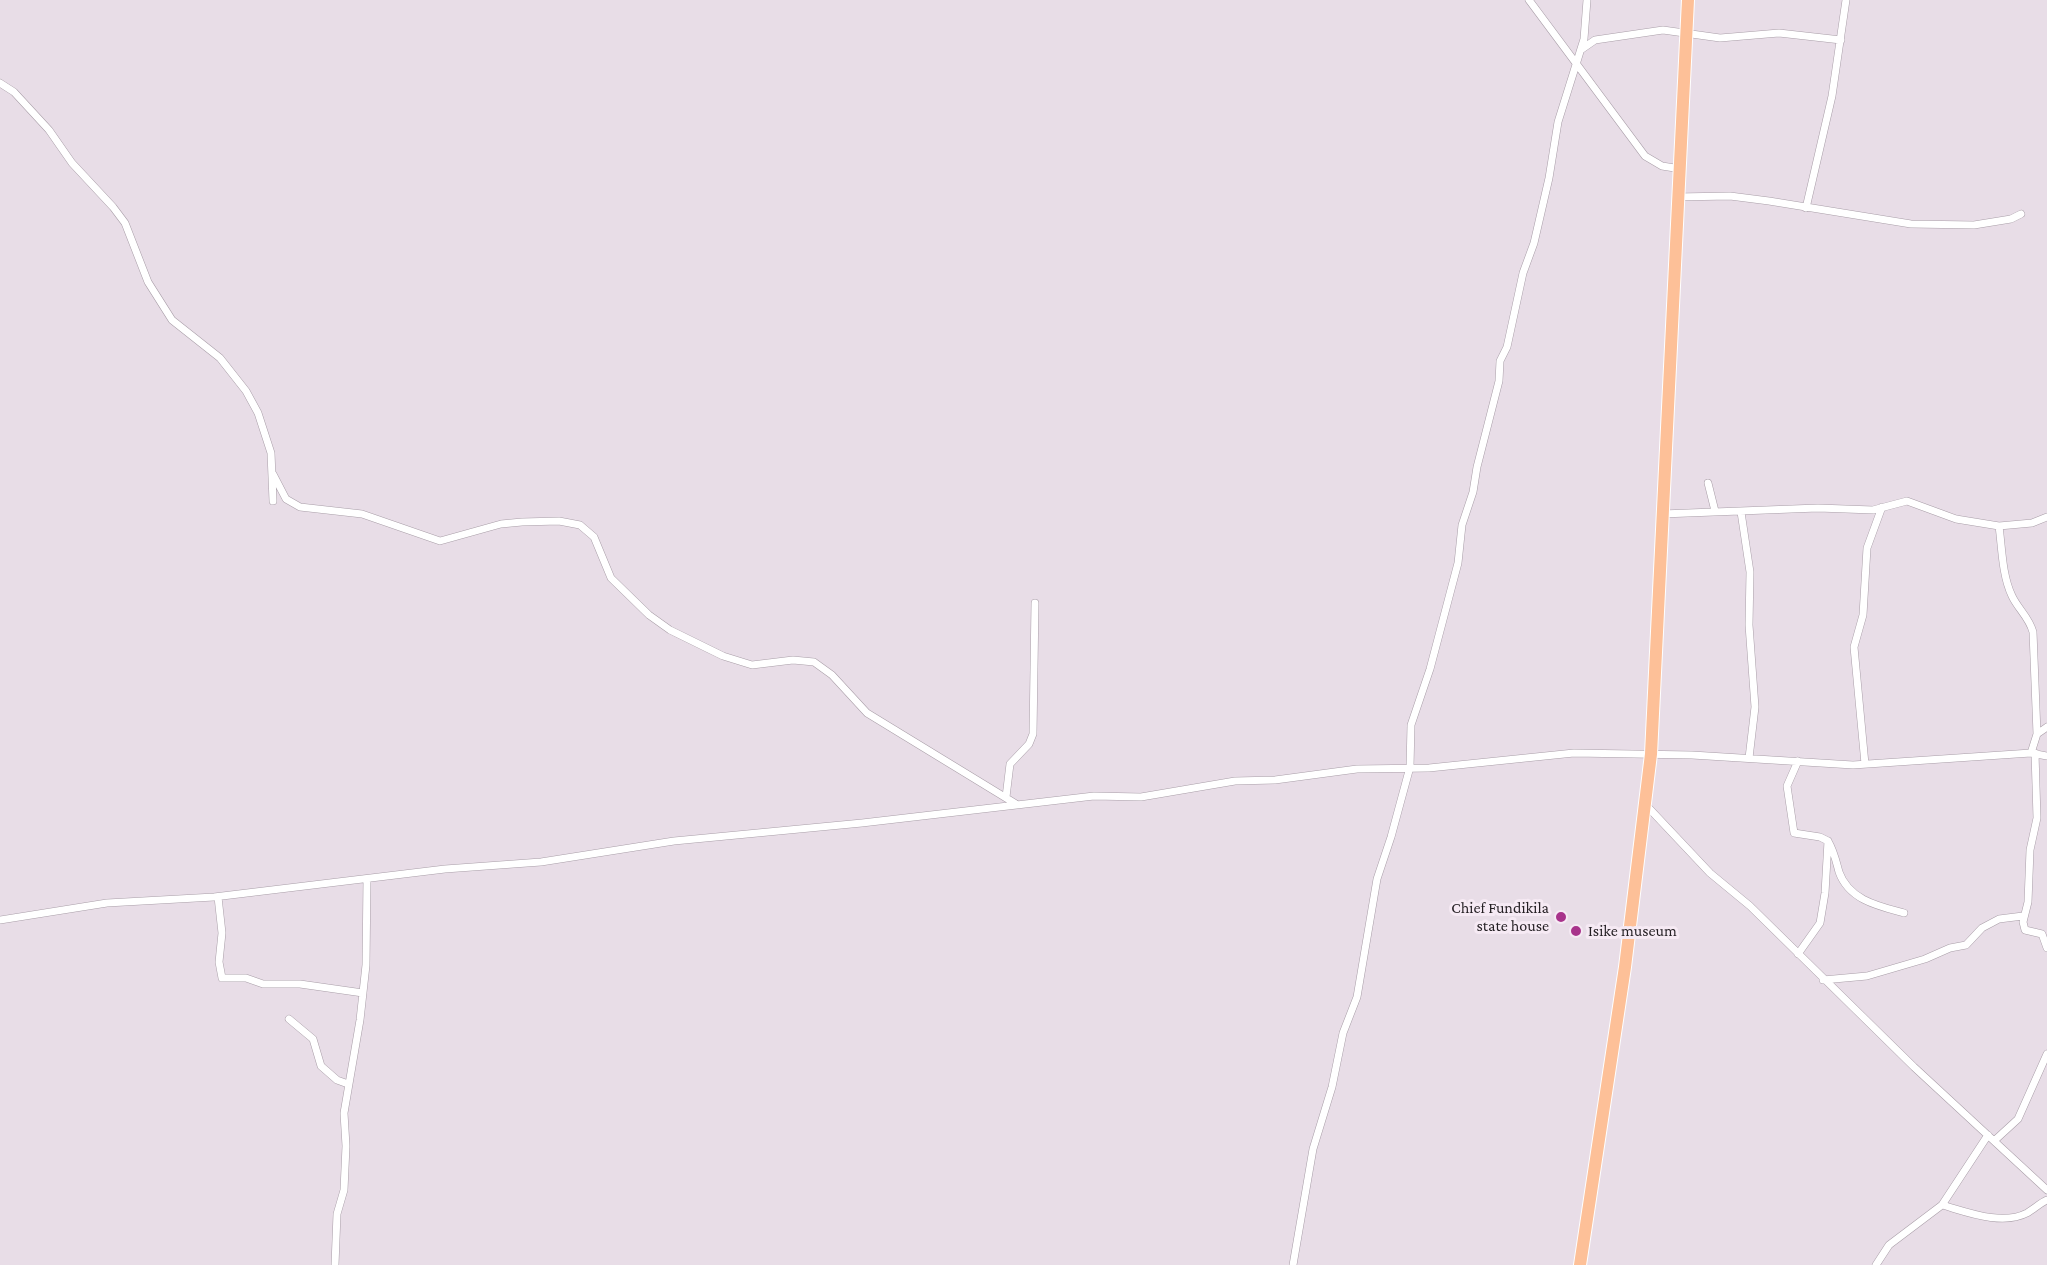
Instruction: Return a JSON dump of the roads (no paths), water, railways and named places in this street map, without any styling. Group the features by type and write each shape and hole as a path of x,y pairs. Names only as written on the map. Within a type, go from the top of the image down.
{"highway":[{"path":"1580,1265 1625,967 1651,754 1688,0"}],"street":[{"path":"1529,0 1645,156 1662,166 1681,169"},
{"path":"1582,49 1587,0"},
{"path":"1806,208 1832,96 1846,0"},
{"path":"1293,1265 1314,1144 1332,1087 1343,1033 1357,997 1377,879 1410,768 1411,726 1430,669 1458,563 1462,525 1470,505 1498,381 1500,361 1507,347 1523,273 1534,243 1550,178 1553,142 1575,61 1589,42 1663,30 1720,38 1779,33 1841,40"},
{"path":"0,83 14,92 49,130 65,155 96,186 125,223 148,282 172,320 220,358 246,391 258,413 272,453 273,501"},
{"path":"1677,196 1731,196 1883,220 1964,226 2003,221 2021,214"},
{"path":"273,474 286,499 300,507 362,514 440,541 491,527 522,522 559,521 580,525 594,537 611,578 649,615 670,630 723,656 752,664 793,660 814,662 832,675 867,713 950,766 1016,804"},
{"path":"1708,483 1715,511"},
{"path":"1662,514 1825,508 1874,510 1907,501 1956,519 1999,526 2032,522 2047,517"},
{"path":"1865,764 1854,647 1863,615 1867,548 1882,507"},
{"path":"1741,512 1749,572 1755,707 1749,758"},
{"path":"1999,526 2004,566 2012,596 2030,621 2032,632 2037,734 2033,753 2037,819 2030,850 2028,902 2023,916 2024,928 2042,934 2047,948"},
{"path":"1006,797 1010,764 1029,744 1033,735 1035,603"},
{"path":"2037,734 2047,727"},
{"path":"0,920 107,903 218,897 367,879 541,862 674,841 862,823 1094,796 1131,798 1235,781 1263,781 1357,769 1429,768 1574,753 1749,758 1841,765 2033,753 2047,756"},
{"path":"1798,761 1787,786 1793,832 1796,835 1820,837 1827,841 1844,884 1850,890 1868,902 1904,913"},
{"path":"1645,804 1710,873 1750,906 1823,980 2047,1190"},
{"path":"2037,819 2047,818"},
{"path":"1798,954 1820,923 1825,893 1827,841"},
{"path":"335,1265 337,1214 344,1190 346,1146 344,1113 363,993 367,879"},
{"path":"218,897 222,933 219,962 222,978 246,978 263,984 300,984 363,993"},
{"path":"1823,980 1868,976 1925,959 1950,948 1966,945 1985,925 2003,917 2023,916"},
{"path":"289,1018 313,1039 321,1066 337,1080 348,1084"},
{"path":"1994,1141 2018,1119 2047,1054"},
{"path":"1876,1265 1889,1245 1942,1205 1988,1135"},
{"path":"1942,1205 1983,1217 2010,1217 2027,1213 2047,1200"}],"place":[{"name":"Chief Fundikila state house","path":"1561,917"},
{"name":"Isike museum","path":"1576,931"}]}
